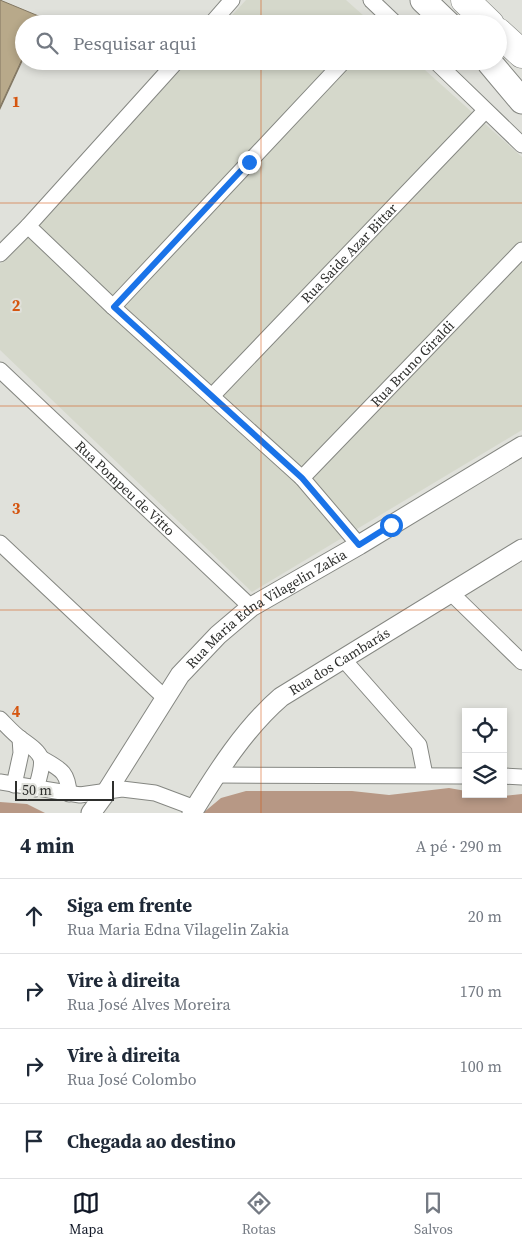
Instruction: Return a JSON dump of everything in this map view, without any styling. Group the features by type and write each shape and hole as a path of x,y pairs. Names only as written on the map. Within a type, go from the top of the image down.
{"highway":[{"path":"423,0 439,15"},
{"path":"464,0 480,15"},
{"path":"507,40 522,54"},
{"path":"496,70 522,102"},
{"path":"499,70 522,92"}],"street":[{"path":"219,15 232,0"},
{"path":"371,0 383,15"},
{"path":"0,254 28,226 169,70"},
{"path":"114,307 336,70"},
{"path":"443,70 522,145"},
{"name":"Rua Saide Azar Bittar","path":"212,396 485,111"},
{"path":"28,226 302,478 359,545"},
{"name":"Rua Bruno Giraldi","path":"302,478 522,250"},
{"name":"Rua Pompeu de Vitto","path":"0,370 252,606"},
{"name":"Rua Maria Edna Vilagelin Zakia","path":"91,813 107,792 164,697 180,675 218,635 252,606 359,545 522,446"},
{"path":"0,543 164,697"},
{"name":"Rua dos Cambarás","path":"194,811 216,775 263,712 281,696 344,660 450,592 522,549"},
{"path":"450,592 522,662"},
{"path":"344,660 419,744 425,775"},
{"path":"0,719 20,738 37,748 42,768 36,789"},
{"path":"20,738 21,753 7,784 69,794 90,794 122,789 155,793 194,811"},
{"path":"41,758 64,773 68,780 69,794"},
{"path":"216,775 462,776"},
{"path":"507,776 522,777"}],"shaded area":[{"path":"246,0 346,0 363,15 232,15"},
{"path":"181,70 425,70 522,157 522,430 252,592 0,350 0,264"},
{"path":"449,788 462,790 462,798 507,798 507,796 522,794 522,813 203,813 221,798 246,791 352,791 389,795"},
{"path":"0,802 27,804 45,813 0,813"}],"building":[{"path":"0,0 36,15 15,15 15,70 17,70 0,107"}],"route":[{"path":"249,162 114,307 302,478 359,545 391,525"}]}
